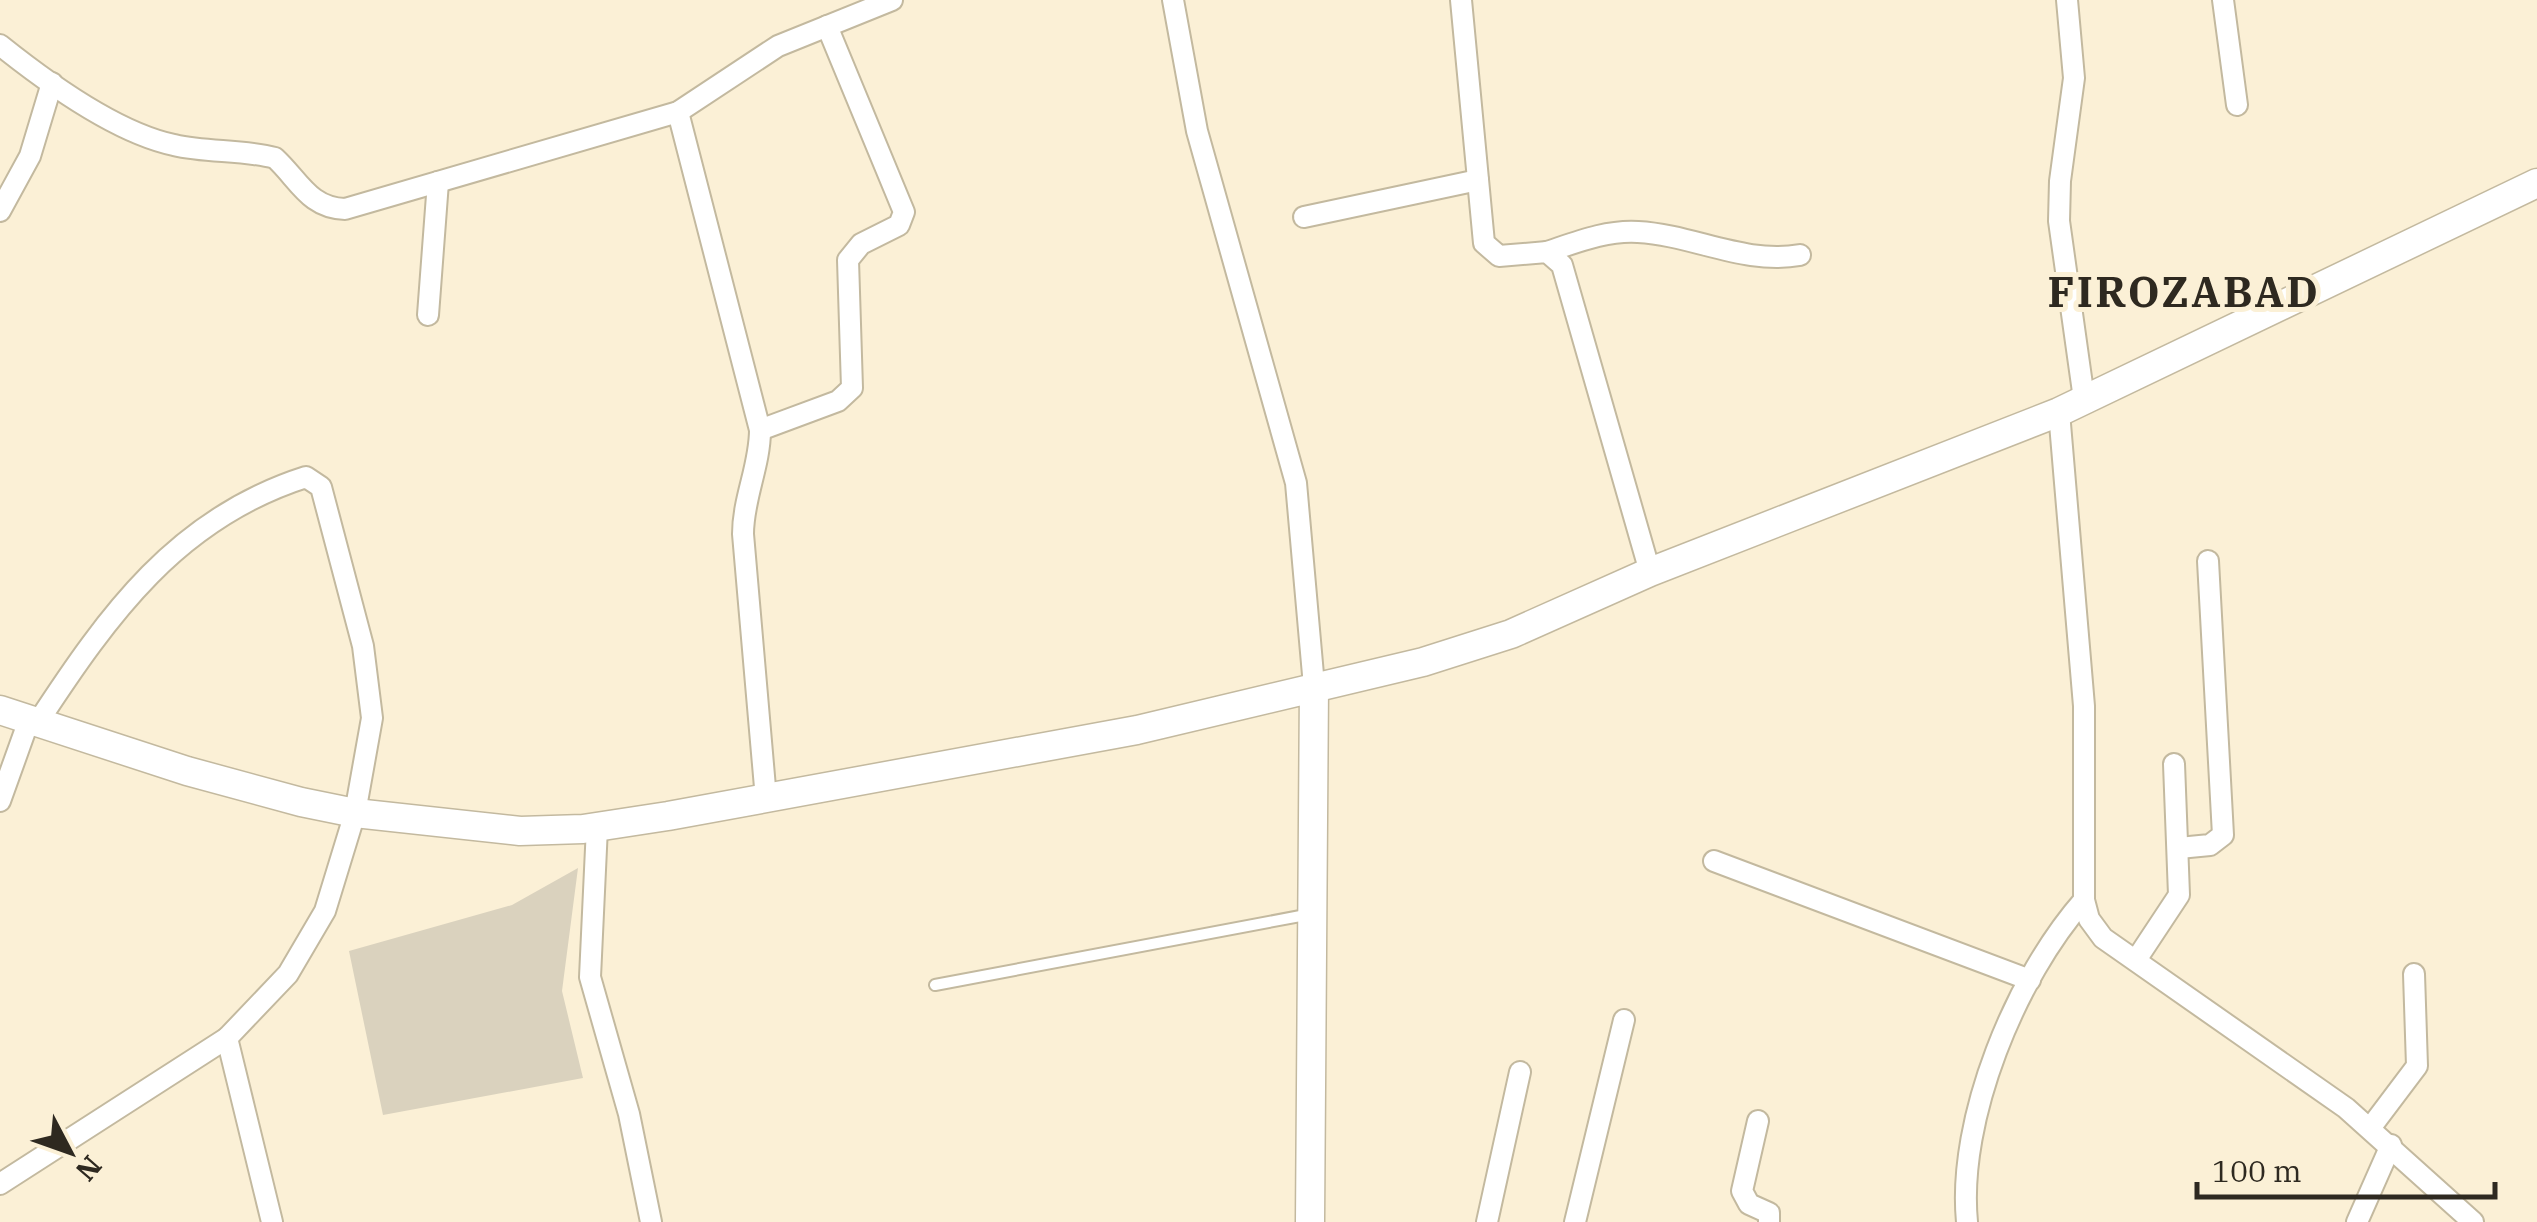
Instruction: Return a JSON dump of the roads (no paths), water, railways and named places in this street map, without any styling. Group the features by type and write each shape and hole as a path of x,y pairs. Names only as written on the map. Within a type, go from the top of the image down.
{"street":[{"path":"0,44 52,82 158,140 275,158 302,191 330,208 345,209 678,112 778,46 892,0"},
{"path":"1173,0 1197,131 1296,483 1314,686 1310,1222"},
{"path":"1460,0 1484,243 1490,251 1508,256 1547,252 1598,236 1638,232 1762,256 1800,254"},
{"path":"2067,0 2074,78 2060,181 2059,221 2084,399"},
{"path":"2223,0 2236,105"},
{"path":"760,430 838,401 852,388 848,260 862,244 900,225 904,212 827,26"},
{"path":"0,211 30,156 52,82"},
{"path":"678,112 760,430 760,448 746,496 743,534 766,800"},
{"path":"1304,217 1478,180"},
{"path":"428,315 438,182"},
{"path":"0,710 238,787 355,813 502,830 597,827 766,800 1138,730 1471,648 1650,572 2059,412 2537,183"},
{"path":"1547,252 1562,265 1650,572"},
{"path":"2059,412 2085,725 2084,900 2095,928 2371,1127 2473,1222"},
{"path":"0,802 33,721 108,619 154,568 208,525 306,477 321,486 368,681 372,718 355,813 325,911 308,946 266,1000 227,1038 0,1184"},
{"path":"2179,848 2210,846 2223,836 2208,561"},
{"path":"2136,960 2174,909 2181,881 2174,764"},
{"path":"597,827 590,977 629,1114 651,1222"},
{"path":"1714,861 2030,980"},
{"path":"1966,1222 1966,1176 1978,1110 2030,980 2058,932 2084,900"},
{"path":"2371,1127 2417,1066 2414,974"},
{"path":"1574,1222 1624,1020"},
{"path":"227,1038 272,1222"},
{"path":"1486,1222 1520,1072"},
{"path":"1758,1121 1743,1198 1769,1213 1769,1222"},
{"path":"2357,1222 2392,1145"}],"lane":[{"path":"935,985 1312,914"}],"district":[{"name":"FIROZABAD","path":"2184,292"}]}
